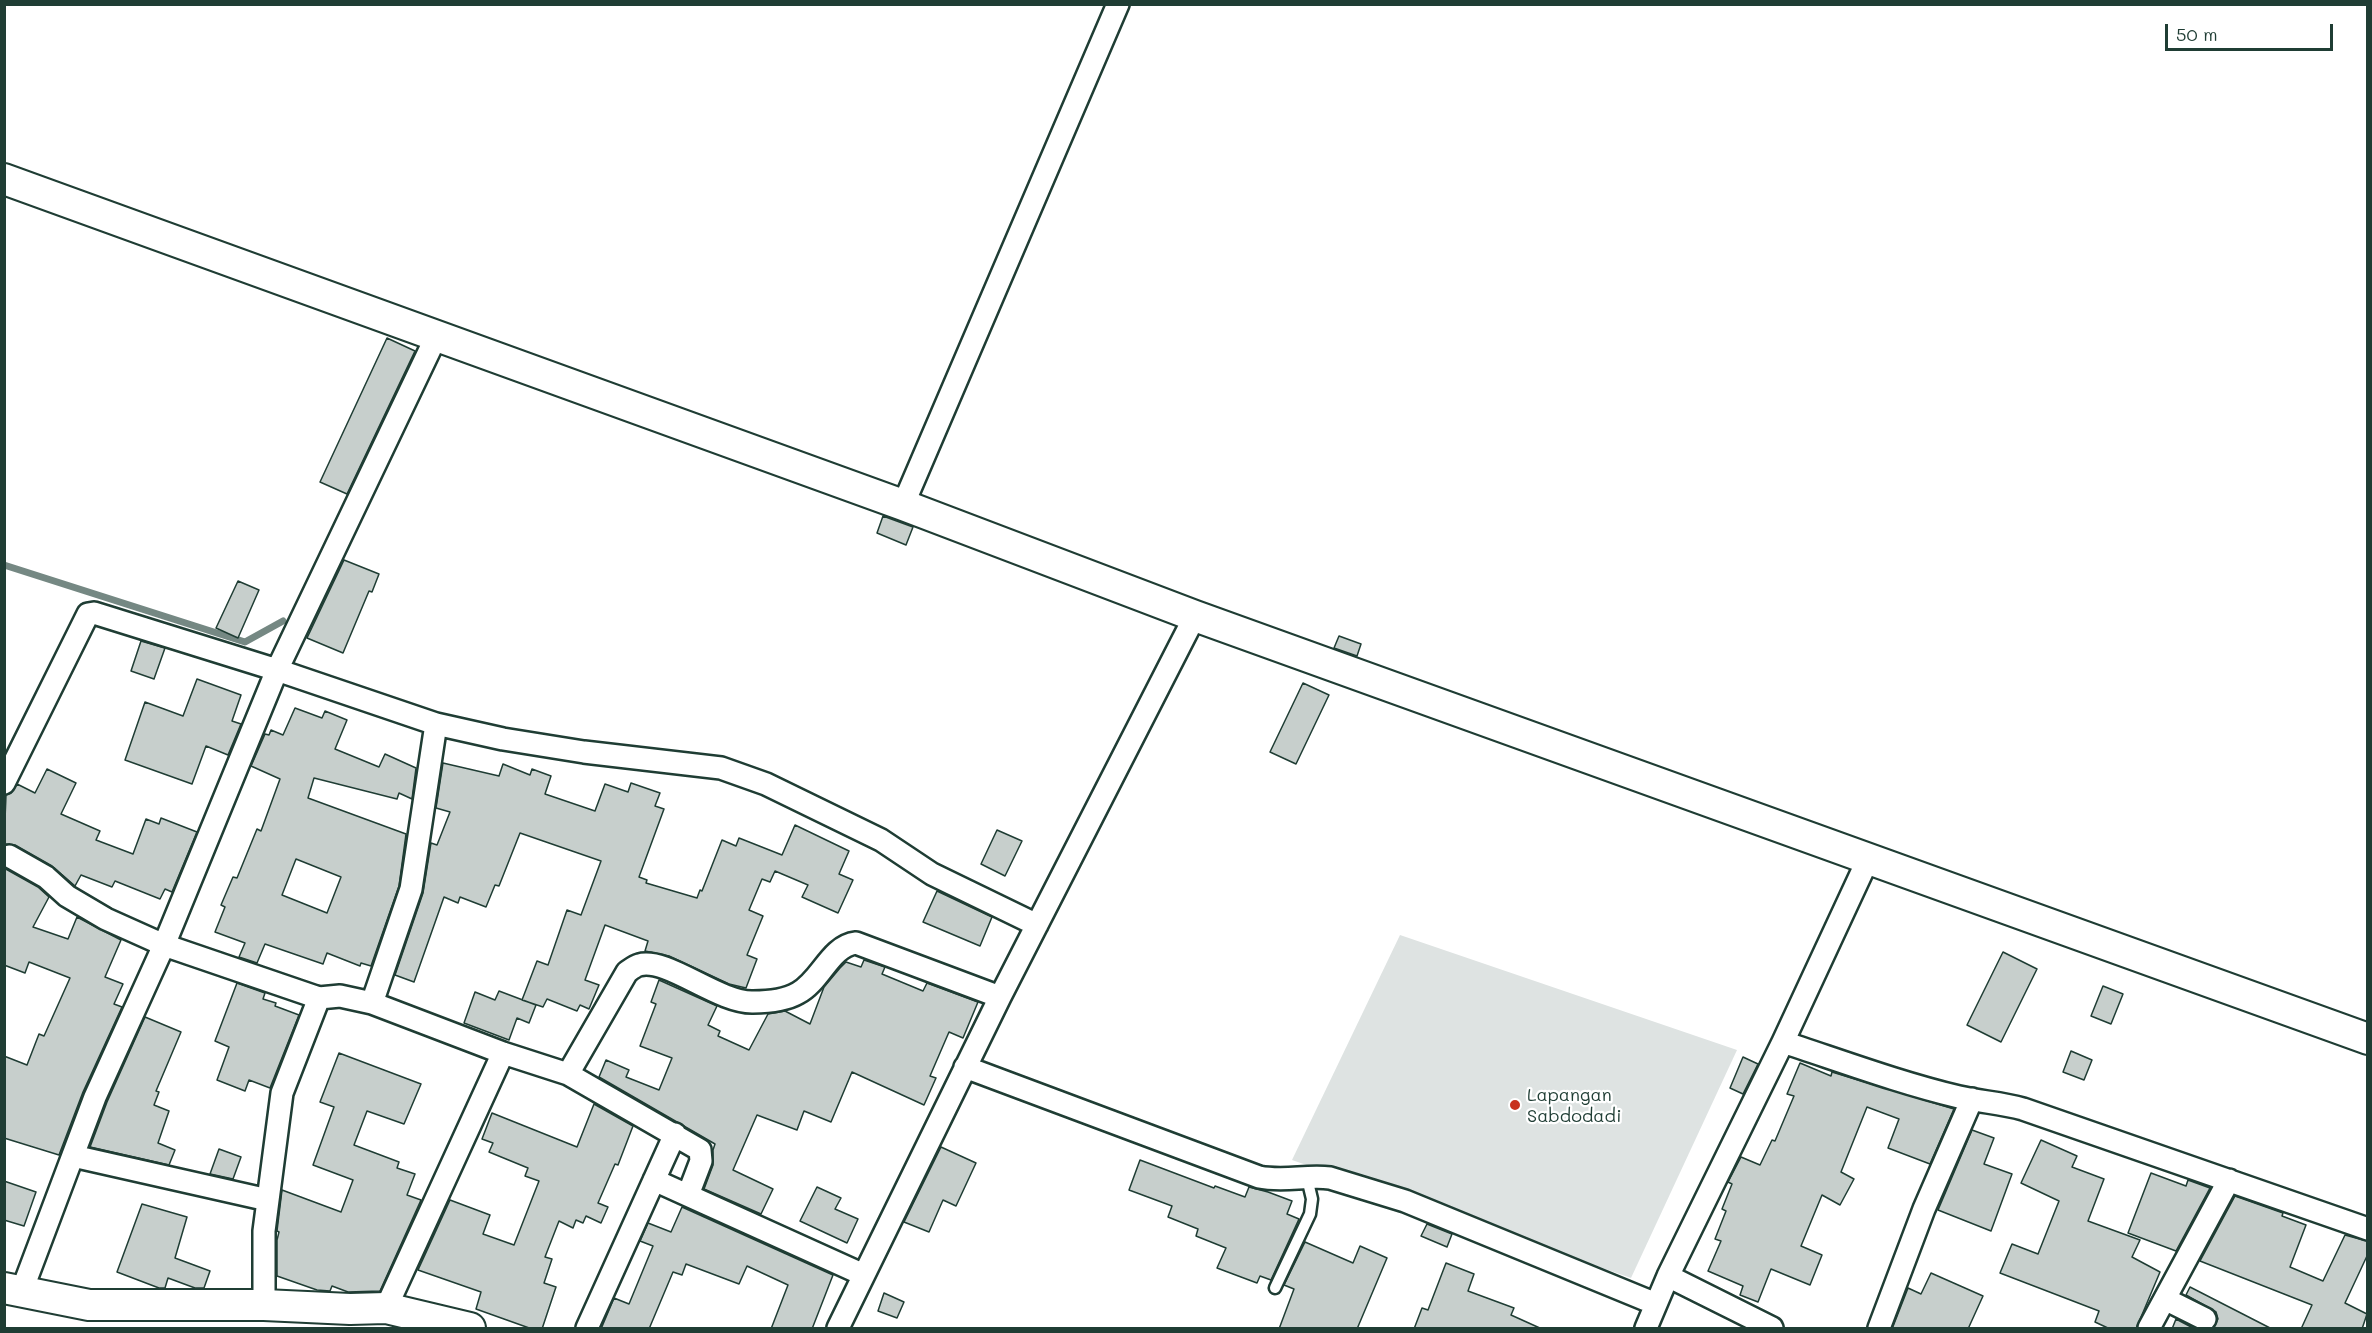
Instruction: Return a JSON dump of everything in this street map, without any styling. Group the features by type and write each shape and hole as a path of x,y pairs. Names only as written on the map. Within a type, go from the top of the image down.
{"street":[{"path":"903,505 1118,4"},
{"path":"4,179 903,505 1195,616 2367,1039"},
{"path":"436,337 277,670 164,945 95,1098 73,1156 13,1290 89,1305 264,1305 346,1319 386,1308 470,1329"},
{"path":"4,783 88,614 99,614 277,670 436,724 503,739 561,748 721,768 766,784 881,840 932,873 1037,925"},
{"path":"838,1329 1000,997 1195,616"},
{"path":"372,1003 411,889 436,724"},
{"path":"9,856 46,877 55,887 90,910 164,945 319,998 340,996 372,1003 503,1053 568,1074 696,1146 702,1154 701,1161 688,1195"},
{"path":"1646,1329 1668,1276 1783,1042 1869,858"},
{"path":"568,1074 627,972 638,965 658,966 726,996 751,1002 788,997 799,993 812,982 839,950 848,944 856,943 1000,997"},
{"path":"264,1305 264,1231 282,1093 319,998"},
{"path":"1783,1042 1906,1082 2023,1109 2367,1229"},
{"path":"386,1308 503,1053"},
{"path":"965,1067 1259,1176 1287,1180 1330,1178 1405,1201 1656,1305"},
{"path":"1879,1329 1924,1209 1972,1099"},
{"path":"587,1329 675,1134"},
{"path":"73,1156 268,1200"},
{"path":"654,1180 864,1275"},
{"path":"2150,1329 2229,1180"},
{"path":"1668,1276 1772,1329"},
{"path":"2165,1299 2205,1319"}],"lane":[{"path":"1275,1288 1310,1214 1312,1199 1307,1178"}],"shaded area":[{"name":"Lapangan Sabdodadi","path":"1400,935 1737,1050 1631,1278 1292,1160"}],"building":[{"path":"387,338 415,351 347,494 320,482"},
{"path":"883,516 913,527 906,545 877,533"},
{"path":"344,560 379,574 372,592 369,591 343,653 307,638"},
{"path":"238,581 259,590 238,638 216,628"},
{"path":"1339,636 1361,644 1357,656 1334,648"},
{"path":"141,641 165,648 154,679 131,671"},
{"path":"197,679 241,695 232,721 241,724 228,755 206,746 192,784 125,760 145,702 183,716"},
{"path":"1303,683 1329,695 1296,764 1270,752"},
{"path":"295,708 322,718 325,711 347,720 335,749 379,767 385,754 416,768 412,799 399,793 397,799 314,778 308,798 406,834 399,886 371,966 361,963 360,966 327,953 323,964 265,944 257,963 239,957 245,943 215,932 225,907 221,905 233,877 237,878 257,829 261,831 280,779 251,766 265,734 269,735 271,730 283,735","holes":["296,859 341,877 327,913 282,895"]},
{"path":"443,763 499,776 503,764 530,775 532,769 551,776 545,794 595,811 605,784 628,792 631,783 660,793 655,806 664,809 639,877 647,880 646,883 697,898 700,890 702,891 722,840 736,846 739,838 782,855 795,825 849,851 839,874 853,880 838,913 802,897 808,885 775,871 770,882 762,879 749,910 763,916 747,955 757,959 746,988 729,984 669,956 645,951 648,941 605,925 585,980 599,985 589,1009 580,1005 577,1011 547,999 543,1007 522,1000 537,961 548,965 567,910 581,915 601,861 520,833 499,886 495,885 486,907 460,897 458,903 444,897 414,982 395,975 423,893 431,843 437,845 450,812 436,808"},
{"path":"47,769 76,783 61,814 100,831 96,840 133,854 146,819 159,824 161,818 197,832 172,892 165,889 160,899 115,881 112,887 81,875 75,886 52,866 15,845 4,844 6,795 11,793 17,784 35,793"},
{"path":"997,830 1022,841 1005,876 981,864"},
{"path":"4,868 38,887 49,897 33,927 68,939 77,917 121,940 105,977 123,984 114,1004 122,1007 83,1092 59,1155 4,1138 4,1056 27,1065 39,1034 44,1036 70,978 29,962 25,973 4,965"},
{"path":"937,891 992,917 980,946 923,922"},
{"path":"2003,952 2037,969 2001,1042 1967,1025"},
{"path":"864,960 885,967 882,974 923,991 927,983 978,1002 963,1038 949,1032 930,1076 936,1078 924,1105 852,1072 831,1122 804,1111 797,1130 757,1115 733,1170 773,1189 761,1214 704,1189 713,1165 715,1144 599,1077 606,1060 629,1070 626,1077 659,1090 672,1058 640,1046 656,1004 651,1002 659,980 717,1006 708,1025 720,1031 718,1036 749,1050 768,1014 785,1011 810,1024 824,987 840,968 846,962 861,967"},
{"path":"237,983 265,993 263,999 299,1015 270,1088 249,1080 245,1091 217,1080 229,1047 215,1041"},
{"path":"2103,986 2123,994 2111,1024 2091,1016"},
{"path":"499,991 536,1005 529,1023 517,1018 509,1040 464,1023 475,992 495,1000"},
{"path":"145,1017 181,1032 156,1091 159,1092 154,1105 169,1111 158,1143 175,1150 169,1165 90,1147 107,1102"},
{"path":"2071,1051 2092,1060 2084,1080 2063,1072"},
{"path":"339,1053 421,1084 404,1124 367,1111 354,1145 399,1162 397,1168 415,1174 407,1195 421,1200 380,1291 348,1292 332,1286 330,1291 317,1290 277,1276 279,1232 277,1231 282,1190 341,1212 353,1180 313,1165 334,1107 320,1102"},
{"path":"1743,1057 1758,1064 1743,1094 1730,1088"},
{"path":"1800,1063 1831,1076 1832,1072 1954,1109 1930,1164 1888,1148 1899,1119 1867,1107 1841,1172 1854,1179 1840,1205 1822,1195 1801,1246 1822,1255 1810,1285 1771,1269 1758,1302 1740,1295 1743,1286 1708,1271 1721,1241 1715,1239 1726,1211 1722,1209 1732,1184 1728,1182 1741,1157 1760,1165 1772,1140 1775,1141 1794,1096 1787,1094"},
{"path":"594,1104 633,1126 618,1165 615,1164 598,1203 608,1207 601,1223 586,1216 583,1223 576,1220 573,1228 559,1221 545,1257 552,1259 544,1283 556,1287 542,1329 532,1329 476,1309 481,1292 418,1270 450,1200 490,1215 483,1234 514,1245 539,1181 525,1176 528,1168 489,1152 493,1143 482,1139 492,1113 577,1147"},
{"path":"1972,1130 1994,1138 1984,1164 2012,1174 1991,1231 1938,1210"},
{"path":"2041,1140 2077,1156 2072,1167 2104,1179 2088,1221 2140,1240 2132,1257 2160,1272 2136,1329 2110,1329 2095,1322 2099,1311 2000,1273 2012,1244 2038,1254 2059,1201 2021,1183"},
{"path":"941,1147 976,1163 956,1206 943,1200 929,1232 904,1222"},
{"path":"219,1149 241,1157 233,1179 210,1174"},
{"path":"1140,1160 1214,1188 1215,1186 1245,1197 1249,1187 1292,1201 1287,1214 1299,1219 1271,1280 1260,1276 1257,1283 1217,1268 1226,1248 1196,1236 1198,1229 1168,1217 1172,1206 1129,1190"},
{"path":"2151,1173 2186,1186 2188,1180 2210,1188 2176,1251 2128,1233"},
{"path":"4,1181 36,1192 24,1226 4,1220"},
{"path":"817,1187 841,1198 835,1209 858,1219 847,1243 800,1221"},
{"path":"2235,1196 2283,1213 2282,1216 2306,1225 2290,1267 2323,1281 2345,1235 2367,1241 2367,1256 2345,1303 2367,1314 2362,1329 2301,1329 2312,1305 2200,1261"},
{"path":"142,1204 187,1217 175,1258 210,1271 204,1288 195,1288 168,1278 165,1288 159,1288 117,1272"},
{"path":"682,1207 833,1275 812,1329 771,1329 788,1285 747,1266 739,1284 686,1264 682,1275 673,1272 649,1329 601,1329 614,1298 629,1304 653,1246 640,1241 648,1223 671,1232"},
{"path":"1427,1224 1452,1234 1447,1247 1421,1236"},
{"path":"1305,1242 1353,1263 1360,1246 1387,1258 1357,1329 1279,1329 1294,1289 1284,1285"},
{"path":"1446,1263 1474,1274 1468,1291 1514,1308 1511,1315 1542,1329 1414,1329 1422,1308 1428,1310"},
{"path":"1931,1273 1983,1296 1968,1329 1892,1329 1908,1288 1921,1294"},
{"path":"2190,1287 2272,1329 2213,1329 2218,1319 2216,1312 2186,1295"},
{"path":"884,1293 904,1302 897,1318 878,1311"},
{"path":"2176,1319 2195,1329 2172,1329"}],"waterway":[{"path":"4,565 245,642 283,621"}],"place":[{"name":"Lapangan Sabdodadi","path":"1515,1105"}]}
